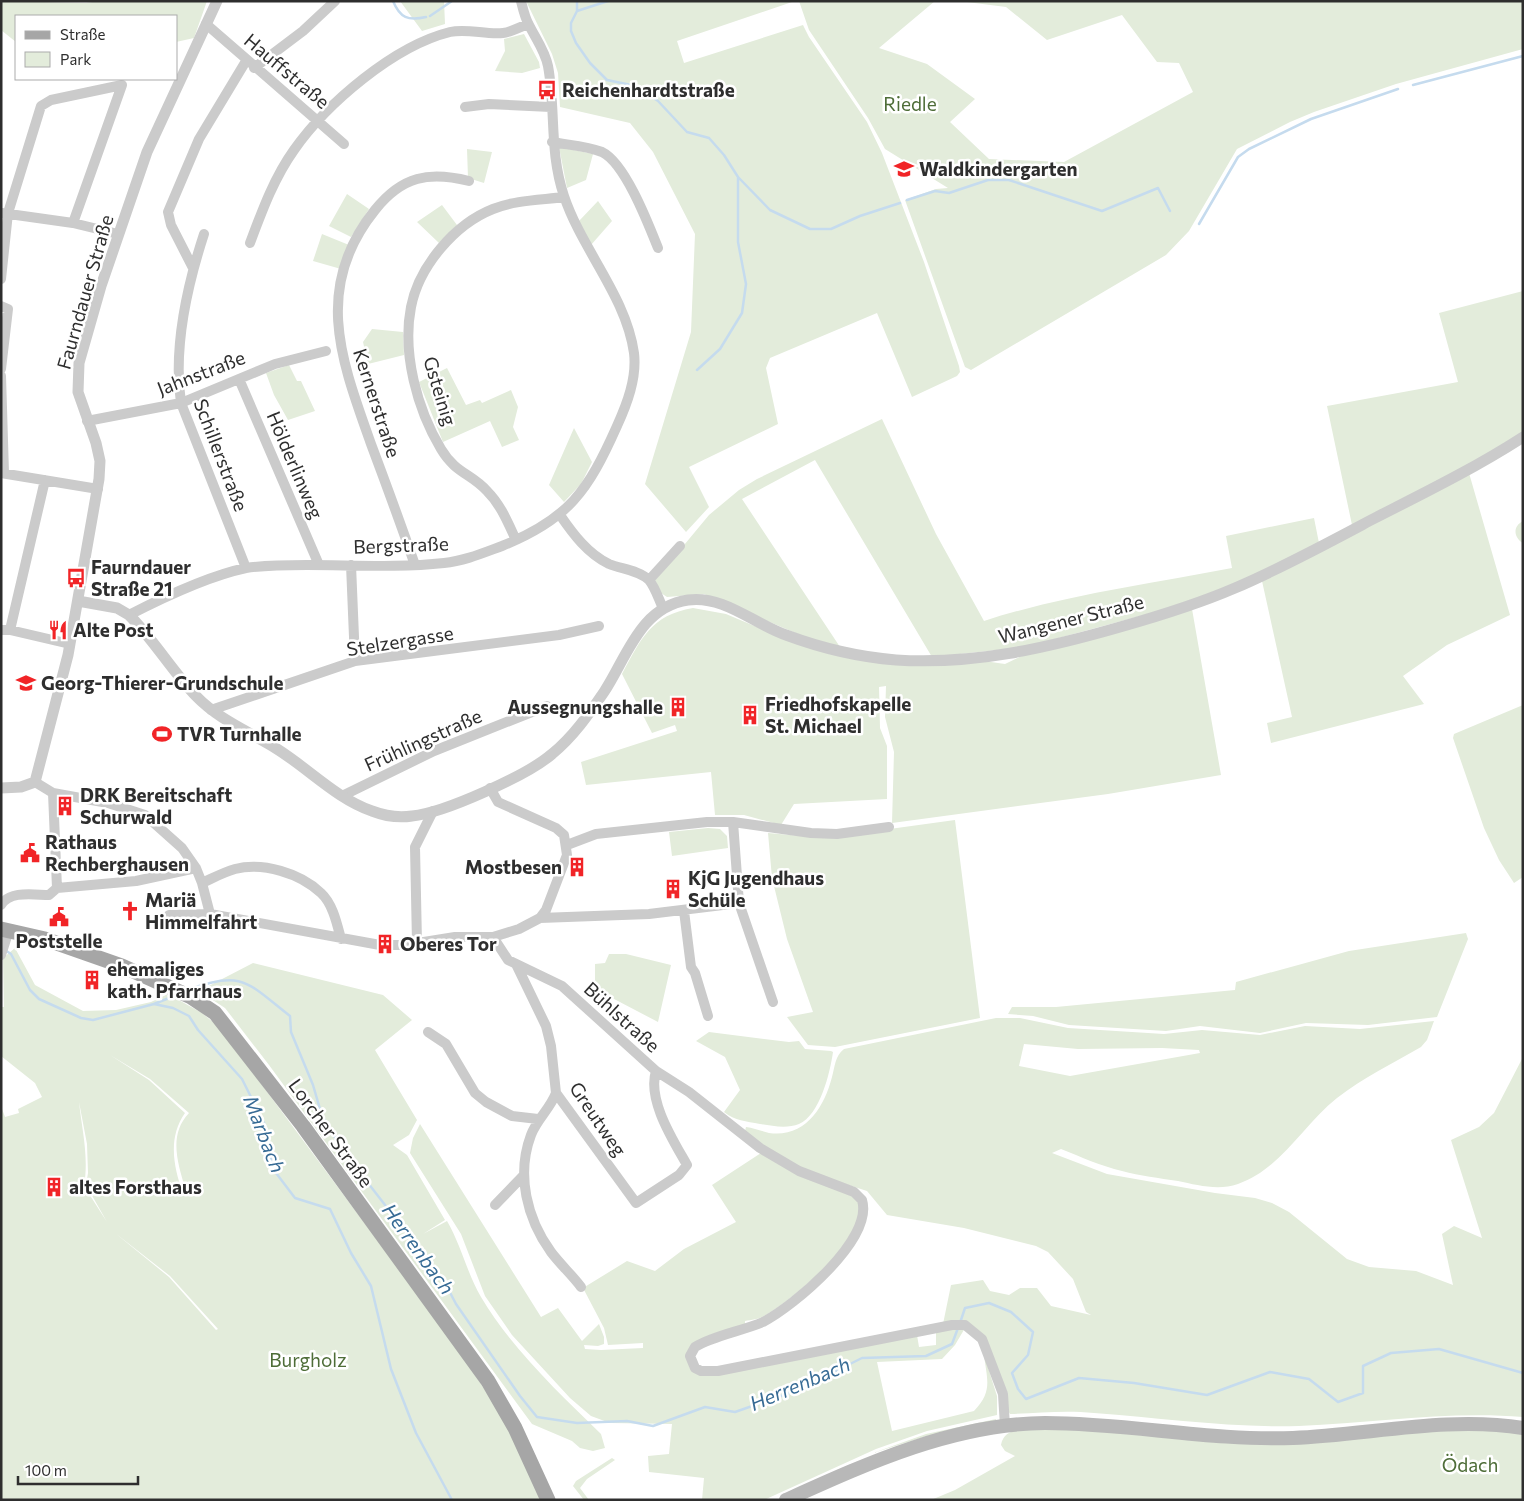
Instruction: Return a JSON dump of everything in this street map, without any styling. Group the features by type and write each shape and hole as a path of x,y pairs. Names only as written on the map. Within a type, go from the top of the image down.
{"main road":[{"name":"Lorcher Straße","path":"6,934 76,949 178,991 197,1000 215,1013 231,1031 488,1381 515,1428 548,1500"},
{"path":"786,1500 907,1449 948,1436 1005,1426 1043,1423 1088,1424 1210,1436 1293,1438 1472,1424 1523,1428"}],"street":[{"name":"Faurndauer Straße","path":"35,782 70,644 98,488 100,461 96,443 78,392 78,368 101,286 147,152 217,1"},
{"path":"193,268 171,225 168,212 199,139 250,65 303,31 335,1"},
{"path":"521,1 528,24 548,62 552,142 556,170 564,197 621,312 634,355 634,375 627,404 589,482 560,515 572,533 591,552 609,564 649,580 663,608"},
{"name":"Hauffstraße","path":"206,24 250,65 318,120 344,144"},
{"path":"250,243 274,185 294,150 318,120 381,65 427,39 452,32 504,33 528,24"},
{"path":"1,278 5,213 40,106 51,100 122,85 73,223"},
{"path":"465,107 489,104 551,108"},
{"path":"552,142 593,150 610,157 617,164 643,211 658,248"},
{"name":"Kernerstraße","path":"415,565 349,382 340,349 337,326 338,298 354,242 365,222 378,206 395,191 429,175 446,175 469,180"},
{"name":"Gsteinig","path":"516,540 502,510 487,491 454,467 440,448 429,424 420,399 410,354 411,306 422,277 444,244 456,232 495,208 564,197"},
{"path":"5,213 73,223 118,234"},
{"name":"Schillerstraße","path":"204,234 193,268 179,360 181,403 246,568"},
{"path":"1,306 8,309 1,369"},
{"name":"Jahnstraße","path":"87,421 181,403 275,364 326,351"},
{"path":"1,376 2,473 98,488"},
{"name":"Hölderlinweg","path":"239,379 319,565"},
{"name":"Wangener Straße","path":"129,615 196,696 211,710 275,748 342,796 372,811 391,816 408,817 433,811 536,767 563,744 605,690 642,626 663,608 686,601 710,601 730,608 781,634 839,651 877,658 946,660 1027,651 1139,621 1236,588 1482,462 1518,440"},
{"path":"45,480 6,630 70,644"},
{"name":"Bergstraße","path":"129,615 158,600 246,568 447,563 479,555 516,540 560,515"},
{"path":"649,580 680,546"},
{"path":"351,565 354,661"},
{"path":"78,601 117,608 129,615"},
{"name":"Stelzergasse","path":"211,710 354,661 559,635 599,626"},
{"name":"Frühlingstraße","path":"342,796 434,751 547,706"},
{"path":"1,788 22,787 35,782 53,794 108,803 145,814 182,848 196,868 202,882 210,914"},
{"path":"490,788 493,796 503,805 556,828 564,835 567,855 554,891 540,918"},
{"path":"53,794 57,888"},
{"path":"417,944 415,847 433,811"},
{"path":"567,845 598,834 733,822 811,834 837,834 889,827"},
{"path":"733,822 739,903 773,1002"},
{"path":"202,882 234,870 252,867 276,869 308,884 322,894 336,920 341,939"},
{"path":"1,905 4,900 17,894 49,894 57,888 136,881 196,868"},
{"path":"169,914 210,914 380,945 417,944 455,937 493,938 519,929 540,918 684,911 739,903"},
{"path":"684,911 691,967 695,973 708,1016"},
{"path":"1,956 6,934"},
{"name":"Bühlstraße","path":"493,938 508,960 562,986 656,1071 731,1123 760,1148 778,1160 854,1192 862,1200 863,1216 853,1240 823,1275 765,1321 695,1347 690,1356 695,1368 701,1371 718,1371 952,1325 965,1325 982,1339 1004,1394 1005,1426"},
{"name":"Greutweg","path":"516,964 546,1026 551,1046 556,1093 636,1203 679,1175 686,1165 660,1110 653,1080 656,1071"},
{"path":"428,1032 446,1044 475,1093 486,1102 512,1116 538,1119"},
{"path":"556,1093 552,1104 538,1119 530,1138 523,1176 526,1197 541,1235 551,1252 581,1287"},
{"path":"495,1205 523,1176"}],"green space":[{"path":"1,1 86,3 99,1 207,1 194,38 178,42 178,15 15,15 15,41 1,30"},
{"path":"400,1 444,1 445,24 422,31"},
{"path":"526,1 795,1 677,41 684,63 803,25 809,37 867,122 882,153 924,262 959,366 960,372 957,376 912,397 877,313 770,358 766,368 778,424 689,467 709,507 686,532 645,484 691,332 695,234 653,152 630,123 560,107 558,73 552,54"},
{"name":"Riedle","path":"799,1 935,1 879,48 927,64 975,99 950,122 989,159 1064,162 1193,92 1179,63 1157,62 1122,15 1047,40 1006,7 959,1 1523,1 1523,49 1396,84 1314,112 1237,149 1189,231 1166,255 971,370 965,367 905,200 936,189 948,188 885,149 868,118 809,30"},
{"path":"524,34 539,62 540,68 522,73 495,71 505,51 504,39"},
{"path":"559,147 593,154 586,180 567,188"},
{"path":"467,149 492,152 484,183 468,178"},
{"path":"347,194 369,209 351,237 329,226"},
{"path":"598,201 612,221 591,245 579,221"},
{"path":"442,205 457,225 439,243 417,222"},
{"path":"322,234 349,245 341,269 313,261"},
{"path":"1523,291 1523,433 1479,459 1352,525 1327,406 1458,382 1439,313"},
{"path":"372,329 403,332 404,355 368,364 363,342"},
{"path":"289,365 297,381 301,381 315,411 288,420 274,395 266,373"},
{"path":"447,368 466,405 480,400 482,403 511,390 518,407 513,427 519,440 502,447 490,421 443,442 419,382"},
{"path":"882,419 936,534 984,621 1076,597 1232,568 1226,536 1314,518 1319,543 1232,586 1155,612 1025,647 932,657 815,460 742,499 840,647 805,637 704,594 667,597 661,593 655,580 709,515 739,490 757,479"},
{"path":"574,428 592,462 581,484 564,502 549,485"},
{"path":"1469,473 1510,615 1447,645 1403,676 1424,704 1271,743 1267,723 1292,717 1262,581"},
{"path":"1523,521 1523,543 1517,538 1516,529"},
{"path":"693,608 726,614 771,633 853,658 984,661 1005,664 1024,655 1192,609 1221,775 1108,794 892,823 894,752 885,717 886,686 879,687 880,728 887,746 887,799 794,804 781,825 744,815 715,815 711,772 586,785 581,762 677,731 675,725 652,733 622,674 649,630 667,616"},
{"path":"1523,705 1523,877 1514,883 1499,860 1484,828 1453,738 1454,734"},
{"path":"955,820 980,1018 835,1047 808,1045 787,1017 813,1012 787,939 772,878 768,833 824,838"},
{"path":"708,828 720,829 727,836 728,848 672,856 669,832"},
{"path":"1466,933 1468,939 1437,1017 1368,1025 1306,1023 1260,1033 1200,1026 1166,1031 1069,1025 1033,1016 1008,1014 1012,1007 1056,1007 1235,990 1236,982 1349,951"},
{"name":"Burgholz","path":"15,948 35,985 83,1011 116,1010 151,1002 168,994 202,1013 219,1027 458,1349 510,1428 541,1500 1,1500 1,1106 5,1117 19,1113 18,1109 42,1097 35,1083 1,1056 1,1007 4,1007 3,958","holes":["110,1055 150,1079 189,1113 179,1130 177,1140 178,1159 185,1188 183,1193 175,1162 174,1142 176,1132 185,1113 149,1080","79,1102 87,1144 88,1173 86,1185 107,1222 84,1186 85,1144","115,1233 170,1276 218,1329 216,1330 169,1277"]},
{"path":"609,954 626,954 671,965 658,1022 595,989 595,964 605,963"},
{"path":"253,963 383,995 412,1020 375,1050 417,1120 409,1135 393,1145 407,1155 445,1220 423,1234 447,1221 476,1288 493,1316 536,1369 601,1434 605,1448 593,1451 580,1448 572,1441 532,1424 269,1065 225,1008 199,991"},
{"path":"996,1018 1020,1018 1068,1028 1164,1034 1202,1030 1260,1035 1305,1026 1360,1029 1434,1021 1427,1040 1421,1047 1368,1077 1337,1098 1324,1109 1279,1158 1253,1177 1238,1184 1223,1187 1200,1186 1114,1169 1061,1149 1052,1153 1107,1174 1255,1198 1272,1203 1289,1212 1347,1259 1369,1267 1416,1271 1453,1285 1442,1234 1454,1226 1482,1238 1451,1140 1479,1127 1494,1113 1523,1057 1523,1417 1466,1415 1327,1425 1273,1426 1222,1424 1084,1412 1010,1414 1007,1409 1008,1394 984,1338 979,1332 943,1324 951,1285 983,1280 990,1291 1009,1295 1020,1288 1037,1288 1051,1306 1091,1315 1086,1312 1073,1279 1048,1252 1036,1246 964,1228 887,1215 867,1191 799,1169 778,1158 745,1131 746,1127 769,1133 782,1133 793,1131 803,1126 818,1110 824,1100 837,1058 844,1049","holes":["1024,1044 1078,1049 1162,1048 1199,1050 1200,1053 1070,1076 1019,1066"]},
{"path":"709,1032 789,1042 799,1041 805,1049 833,1052 823,1092 813,1112 799,1124 785,1127 769,1126 741,1120 724,1112 740,1090 725,1057 696,1041"},
{"path":"420,1124 541,1317 558,1308 582,1341 599,1324 604,1337 604,1344 598,1346 584,1345 585,1349 643,1348 643,1343 608,1345 604,1328 583,1288 627,1261 655,1271 684,1249 736,1222 712,1185 761,1153 802,1175 847,1192 857,1200 860,1213 855,1229 843,1247 809,1282 776,1309 762,1317 745,1321 745,1326 691,1350 701,1372 917,1335 919,1347 936,1345 936,1330 965,1328 955,1345 942,1359 877,1362 892,1431 974,1411 980,1404 986,1391 987,1378 984,1355 997,1396 997,1415 927,1431 876,1449 764,1500 702,1500 704,1478 649,1472 648,1456 669,1454 672,1424 610,1423 591,1416 570,1398 512,1335 485,1296 461,1234 410,1153 413,1138"},
{"path":"996,1419 996,1421 927,1436 873,1453 926,1434"},
{"name":"Ödach","path":"1039,1428 1169,1434 1486,1429 1523,1433 1523,1500 931,1500 955,1490 1015,1456 1005,1451 1001,1445 1003,1439 1010,1432"},
{"path":"612,1458 615,1460 587,1479 580,1488 589,1500 584,1500 573,1486 576,1481"}],"waterway":[{"path":"393,1 405,17 414,19 426,17"},
{"path":"430,16 452,1"},
{"path":"577,1 577,11 571,23 571,31 576,43 590,63 607,80 636,86 658,101 687,132 709,138 724,155 738,177 770,210 810,229 831,229 860,216 900,203"},
{"path":"577,11 608,1"},
{"path":"1413,85 1523,56"},
{"path":"1199,224 1238,157 1249,149 1311,119 1398,89"},
{"path":"697,370 720,349 742,313 746,284 738,242 738,178"},
{"path":"907,200 935,191 949,193 988,180 1009,180 1102,211 1158,188 1170,211"},
{"name":"Marbach","path":"5,950 11,954 30,990 39,999 81,1018 93,1020 154,1004 173,1008 189,1016 198,1030 242,1079 265,1125 273,1169 295,1198 330,1209 351,1253 371,1286 391,1369 416,1433 452,1500"},
{"name":"Herrenbach","path":"188,990 206,984 233,980 254,988 290,1016 291,1032 313,1085 322,1116 336,1139 349,1153 361,1174 444,1281 456,1304 520,1396 537,1417 577,1423 627,1421 653,1426 705,1407 735,1412 798,1390 862,1358 926,1356 952,1344 958,1328"},
{"name":"Herrenbach","path":"154,1004 174,996"},
{"name":"Herrenbach","path":"960,1323 965,1308 989,1303 1011,1312 1033,1332 1028,1355 1012,1373 1018,1389 1026,1399 1079,1378 1134,1383 1207,1395 1270,1372 1309,1379 1338,1402 1363,1393 1363,1366 1391,1353 1439,1349 1523,1373"}],"place":[{"name":"Reichenhardtstraße","path":"547,90"},
{"name":"Waldkindergarten","path":"904,169"},
{"name":"Faurndauer Straße 21","path":"76,578"},
{"name":"Alte Post","path":"58,630"},
{"name":"Georg-Thierer-Grundschule","path":"26,683"},
{"name":"Aussegnungshalle","path":"678,707"},
{"name":"Friedhofskapelle St. Michael","path":"750,715"},
{"name":"TVR Turnhalle","path":"162,734"},
{"name":"DRK Bereitschaft Schurwald","path":"65,806"},
{"name":"Rathaus Rechberghausen","path":"30,853"},
{"name":"Mostbesen","path":"577,867"},
{"name":"KjG Jugendhaus Schüle","path":"673,889"},
{"name":"Mariä Himmelfahrt","path":"130,911"},
{"name":"Poststelle","path":"59,917"},
{"name":"Oberes Tor","path":"385,944"},
{"name":"ehemaliges kath. Pfarrhaus","path":"92,980"},
{"name":"altes Forsthaus","path":"54,1187"}]}
